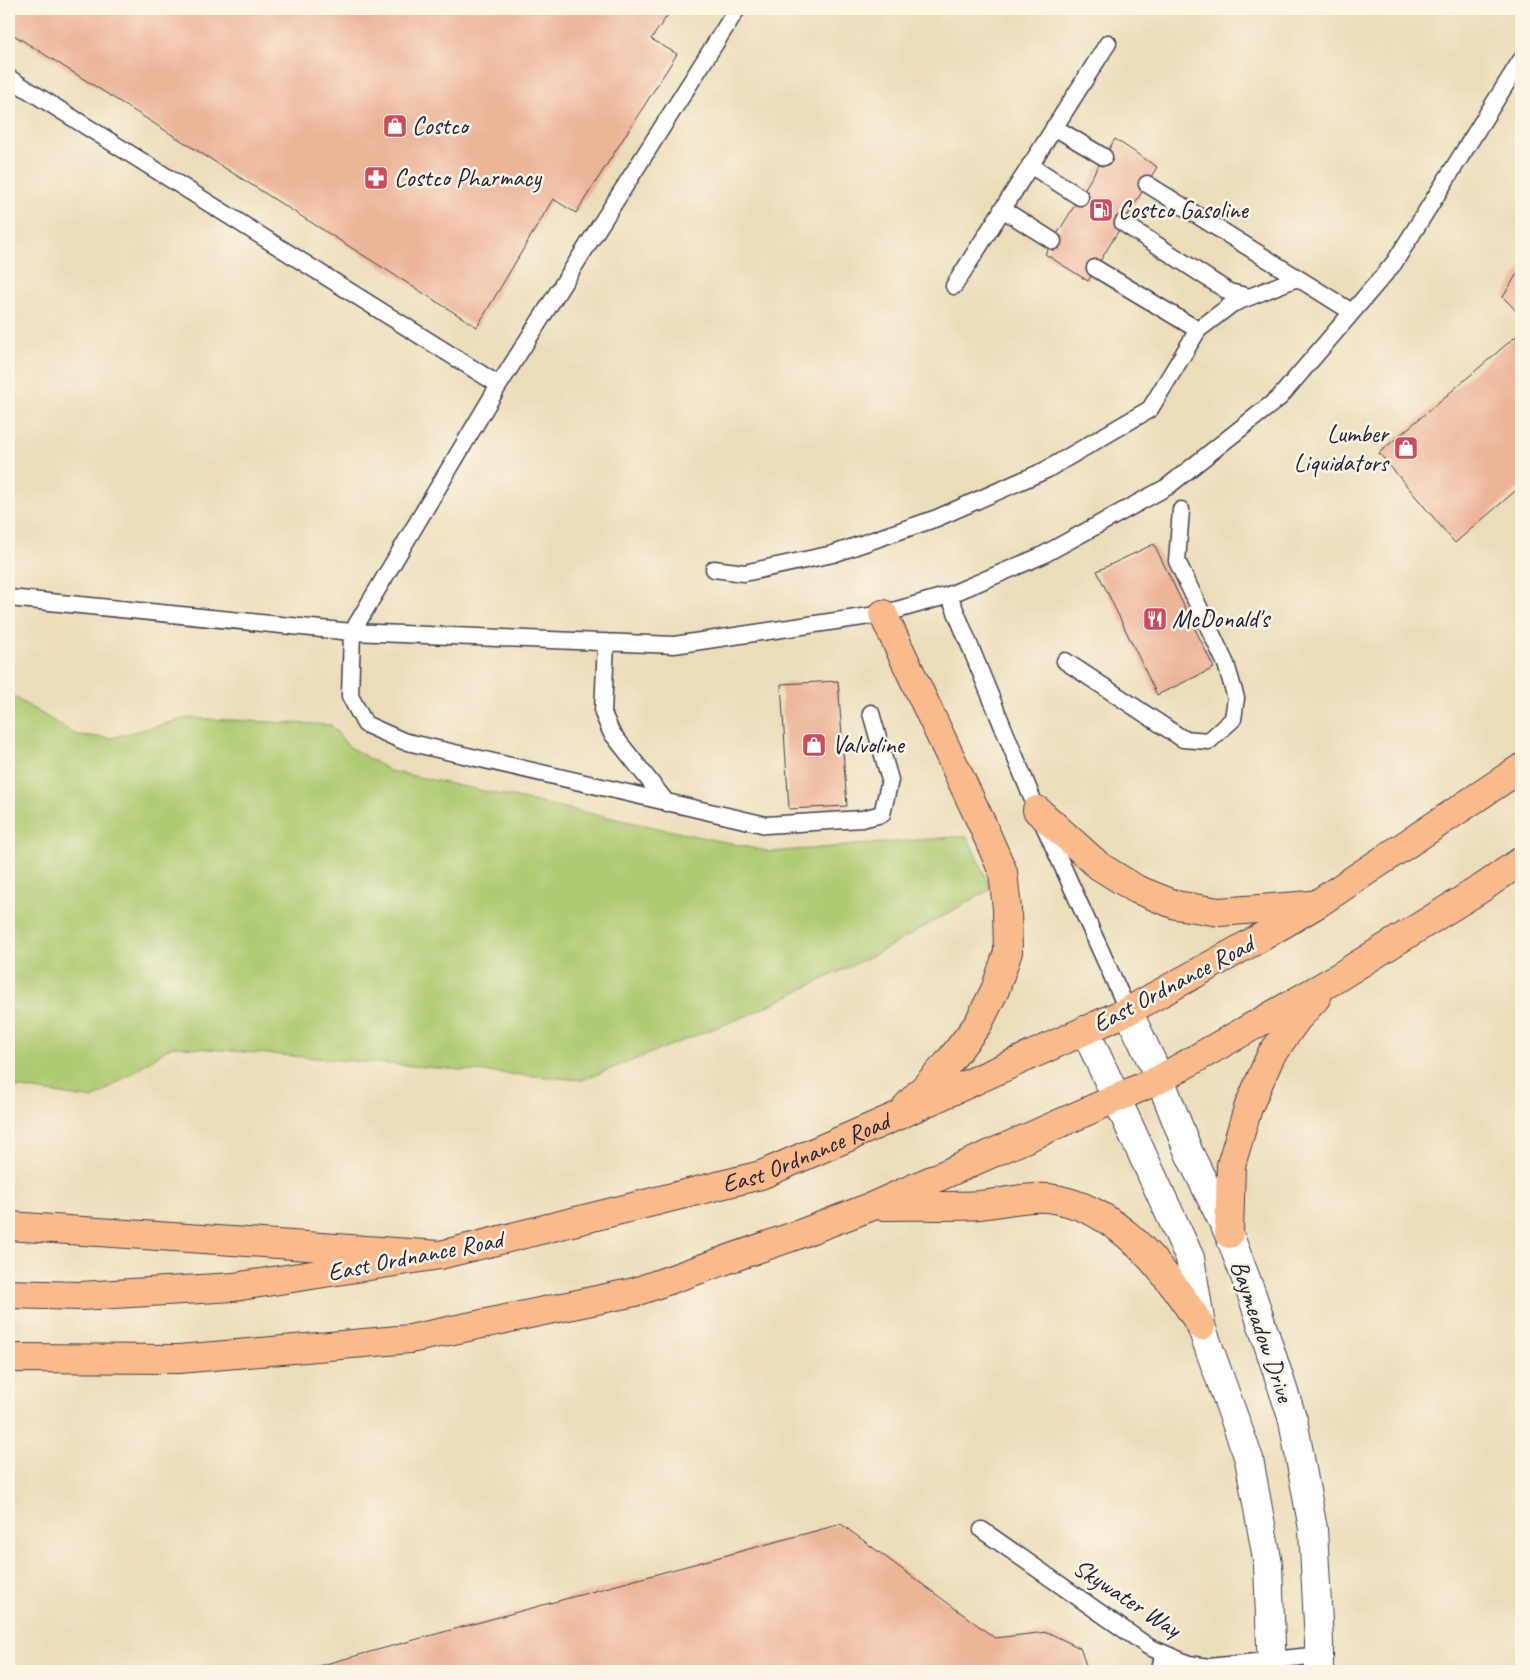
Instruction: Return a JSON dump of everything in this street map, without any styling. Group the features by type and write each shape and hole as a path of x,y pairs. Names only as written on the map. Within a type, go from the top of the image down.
{"main road":[{"path":"883,614 1003,872 1007,909 1008,952 995,990 978,1024 948,1063 897,1116"},
{"name":"East Ordnance Road","path":"9,1294 80,1296 234,1287 440,1255 761,1175 897,1116 1128,1010 1318,904 1521,768"},
{"path":"1037,810 1099,866 1136,889 1176,905 1219,912 1318,904"},
{"path":"9,1358 179,1359 410,1339 635,1292 873,1206 1160,1079 1332,981 1485,886 1521,861"},
{"path":"1230,1234 1231,1165 1248,1108 1271,1055 1297,1019 1332,981"},
{"path":"873,1206 980,1205 1017,1198 1047,1198 1073,1203 1097,1214 1125,1234 1156,1263 1178,1290 1201,1326"},
{"path":"9,1226 440,1255"}],"street":[{"name":"Baymeadow Drive","path":"1128,1010 1160,1079 1188,1153 1230,1234 1293,1420 1313,1529 1319,1663"},
{"name":"Baymeadow Drive","path":"1085,1030 1190,1258 1201,1326 1250,1459 1268,1564 1272,1666"}],"lane":[{"path":"737,9 499,385 352,632 350,696 365,724 403,741 766,825 862,819 882,814 890,780 871,713"},
{"path":"954,286 1108,43"},
{"path":"9,598 352,632 674,645 883,614 949,594 1041,556 1167,487 1279,398 1394,263 1521,60"},
{"path":"9,78 499,385"},
{"path":"1054,128 1104,157"},
{"path":"1030,165 1080,197"},
{"path":"1147,184 1352,312"},
{"path":"1002,209 1053,241"},
{"path":"1123,222 1229,292 1250,297"},
{"path":"1095,268 1198,330"},
{"path":"714,569 744,573 833,554 937,518 1046,470 1150,409 1198,330 1232,304 1297,278"},
{"path":"1065,661 1183,739 1209,741 1233,719 1236,698 1226,664 1178,561 1181,510"},
{"path":"949,594 1037,810 1128,1010"},
{"path":"606,642 604,713 608,726 667,803"},
{"name":"Skywater Way","path":"982,1530 1148,1647 1189,1664 1209,1667 1319,1663"},
{"path":"1160,1671 1163,1653"}],"green space":[{"path":"9,694 77,735 111,738 187,718 331,725 348,746 390,771 771,852 967,836 991,889 878,953 751,1014 582,1080 172,1046 93,1099 9,1086"}],"building":[{"name":"Costco","path":"9,9 672,9 651,39 677,54 576,213 553,199 477,327 9,32"},
{"name":"Costco Gasoline","path":"1115,139 1157,167 1088,281 1045,254"},
{"path":"1521,267 1521,316 1503,297"},
{"path":"1521,332 1521,486 1455,543 1379,453"},
{"name":"McDonald's","path":"1154,544 1214,668 1157,695 1097,571"},
{"name":"Valvoline","path":"838,681 847,806 789,809 781,684"},
{"path":"841,1524 995,1638 1047,1632 1080,1648 1088,1671 300,1671"}],"place":[{"name":"Costco","path":"395,126"},
{"name":"Costco Pharmacy","path":"376,178"},
{"name":"Costco Gasoline","path":"1101,210"},
{"name":"Lumber Liquidators","path":"1406,448"},
{"name":"McDonald's","path":"1155,619"},
{"name":"Valvoline","path":"814,745"}]}
